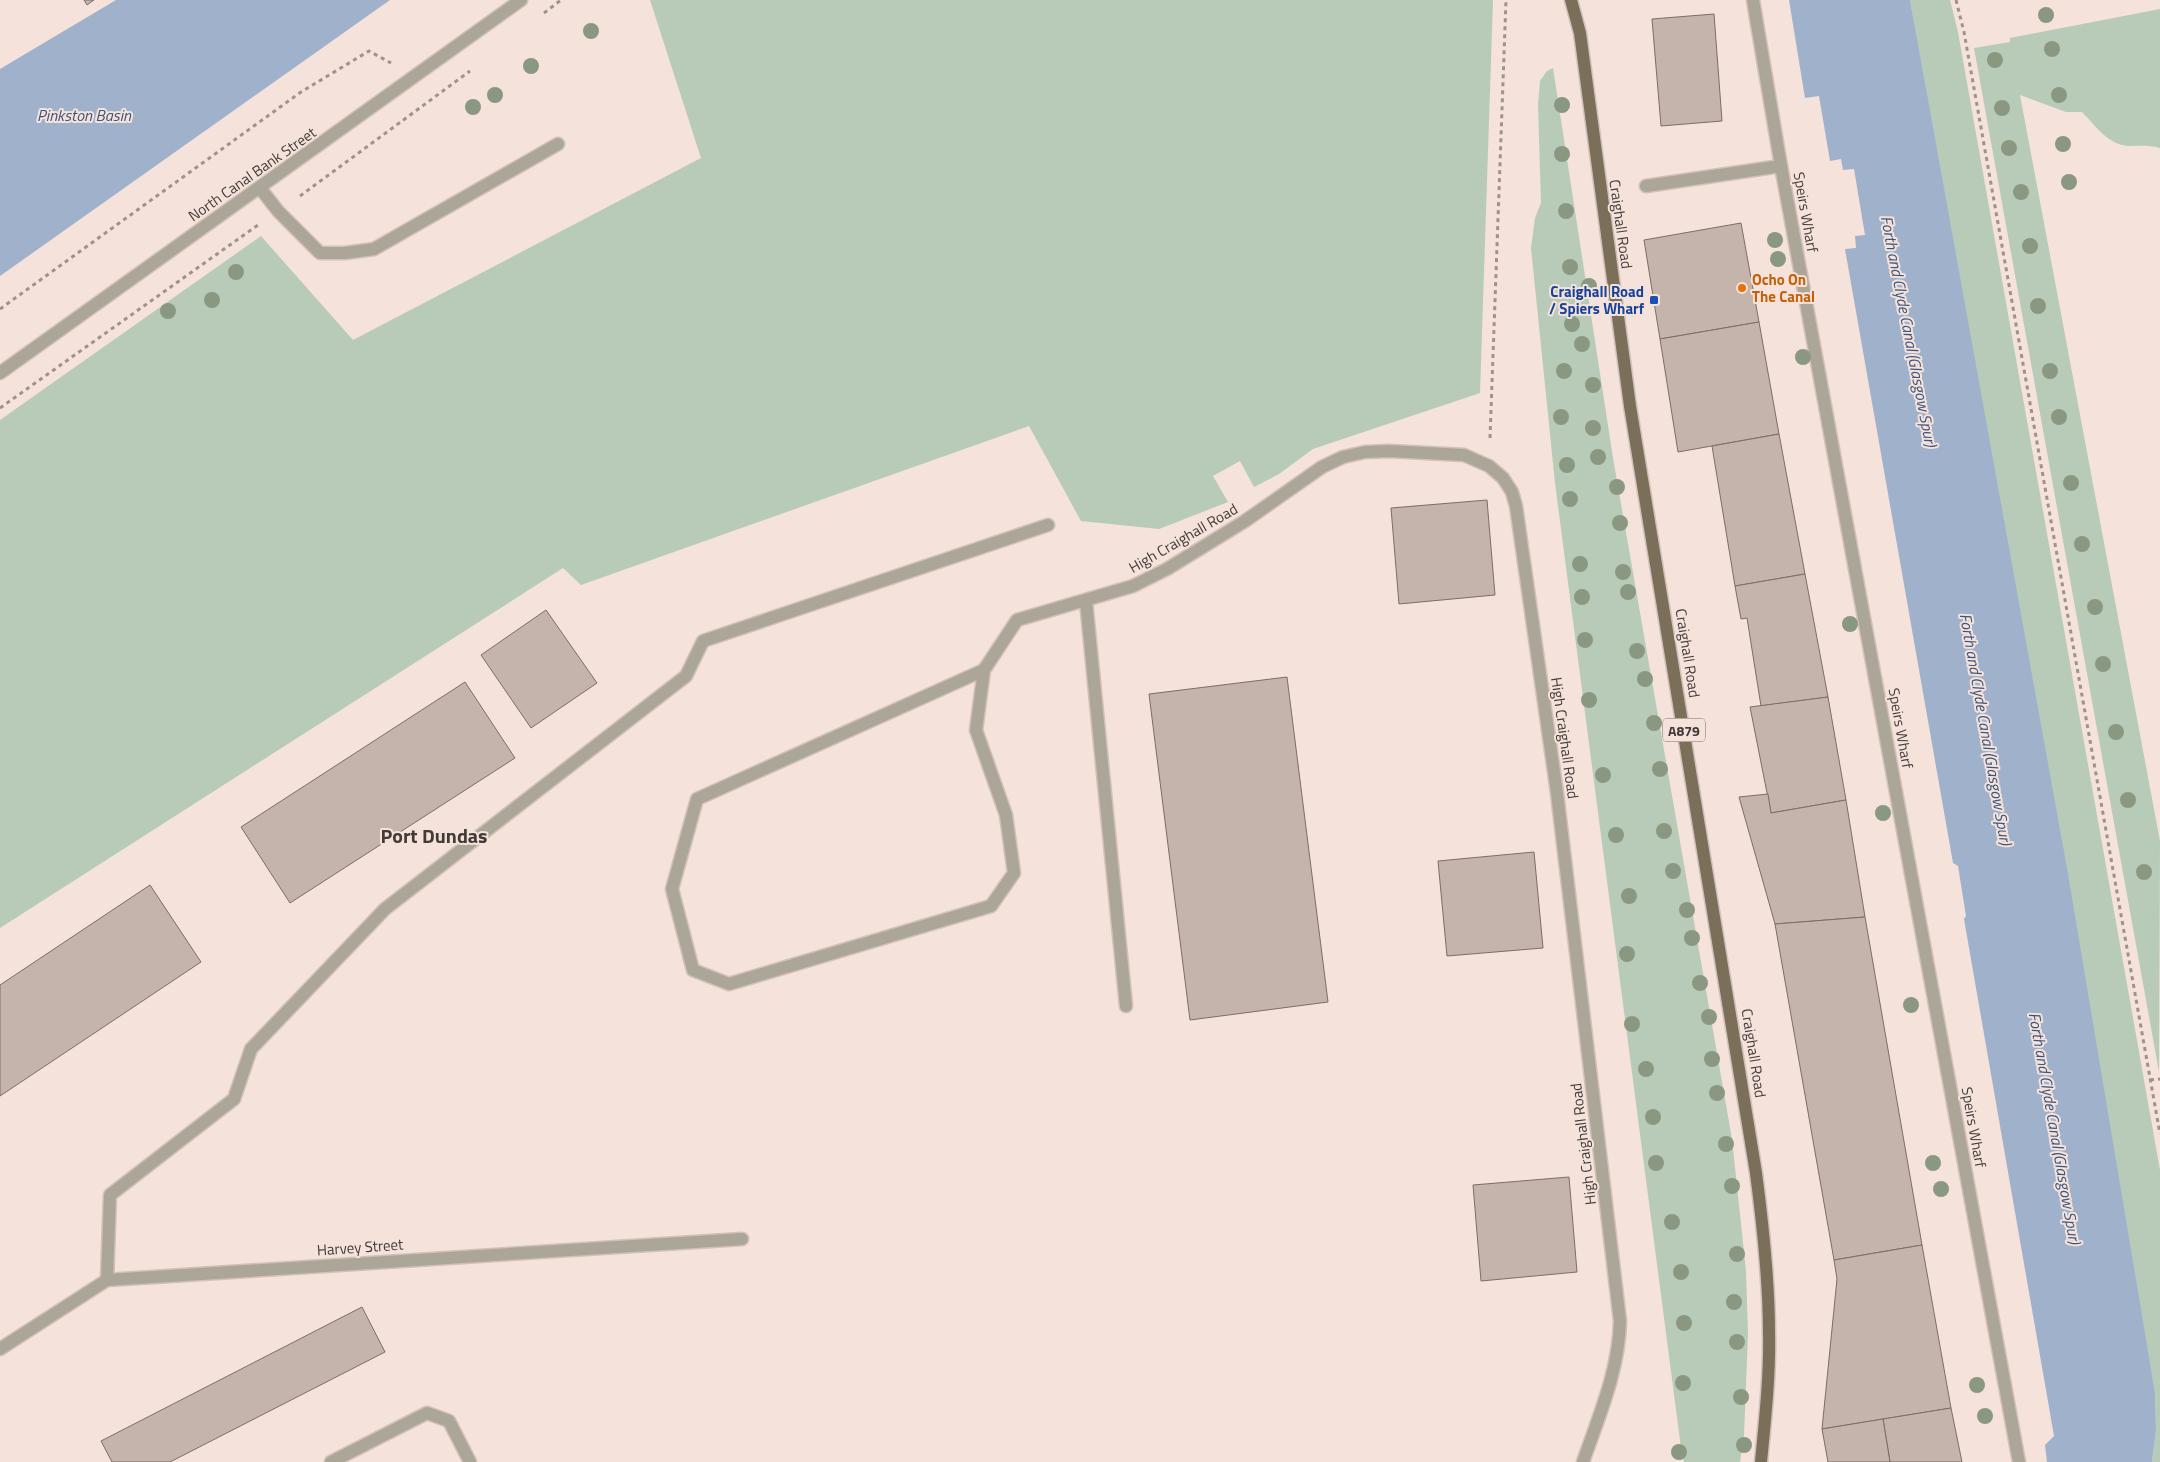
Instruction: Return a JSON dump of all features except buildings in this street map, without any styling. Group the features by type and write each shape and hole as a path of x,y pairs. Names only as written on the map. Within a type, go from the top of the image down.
{"main road":[{"name":"Craighall Road","path":"1571,0 1580,33 1630,406 1758,1180 1766,1265 1769,1332 1769,1366 1761,1462"}],"street":[{"name":"North Canal Bank Street","path":"0,373 521,0"},
{"name":"Speirs Wharf","path":"1753,0 1781,166 2019,1462"},
{"path":"260,188 278,211 320,253 345,253 374,249 558,144"},
{"path":"1646,186 1781,166"},
{"name":"High Craighall Road","path":"984,670 1017,620 1132,586 1167,569 1245,521 1322,467 1343,458 1365,452 1389,451 1464,454 1489,466 1503,478 1512,492 1516,506 1558,803 1618,1303 1619,1336 1616,1359 1583,1462"},
{"path":"107,1280 110,1195 234,1099 251,1049 385,909 686,676 703,641 1048,525"},
{"path":"1086,601 1126,1006"},
{"path":"984,670 976,730 1006,815 1014,872 991,906 729,984 693,970 672,889 697,799 984,670"},
{"name":"Harvey Street","path":"0,1349 107,1280 742,1239"},
{"path":"331,1462 427,1413 449,1420 470,1462"}],"path":[{"path":"1489,466 1506,0"},
{"path":"1956,0 2160,1134"},
{"path":"0,309 301,92 369,51 417,76 438,97"},
{"path":"2150,1080 2160,1079"}],"green space":[{"path":"650,0 1493,0 1480,393 1313,449 1279,474 1254,487 1240,461 1213,476 1228,502 1159,529 1081,521 1029,426 581,585 563,568 0,928 0,420 261,236 353,340 701,158"},
{"path":"1910,0 1950,0 1958,32 2160,1170 2160,1462 2152,1462 2156,1430 2155,1393"},
{"path":"2160,9 2160,148 2122,145 2103,134 2082,112 2066,112 2020,95 2160,841 2159,1072 1974,48 2010,42 2010,38"},
{"path":"1553,68 1613,458 1732,1139 1746,1271 1748,1334 1744,1435 1740,1462 1684,1462 1681,1448 1555,483 1531,248 1535,218 1541,203 1538,105 1540,81 1547,71"}],"water":[{"name":"Pinkston Basin","path":"116,0 390,0 0,276 0,69"},
{"name":"Forth and Clyde Canal (Glasgow Spur)","path":"1789,0 1910,0 2068,874 2155,1393 2156,1430 2152,1462 2047,1462 2045,1445 2054,1436 1964,919 1966,916 1958,866 1953,863 1845,249 1856,248 1855,236 1865,235 1854,169 1843,170 1841,159 1830,161 1819,96 1805,98"}],"place":[{"name":"Ocho On The Canal","path":"1742,288"},
{"name":"Craighall Road / Spiers Wharf","path":"1654,300"}],"district":[{"name":"Port Dundas","path":"434,835"}]}
